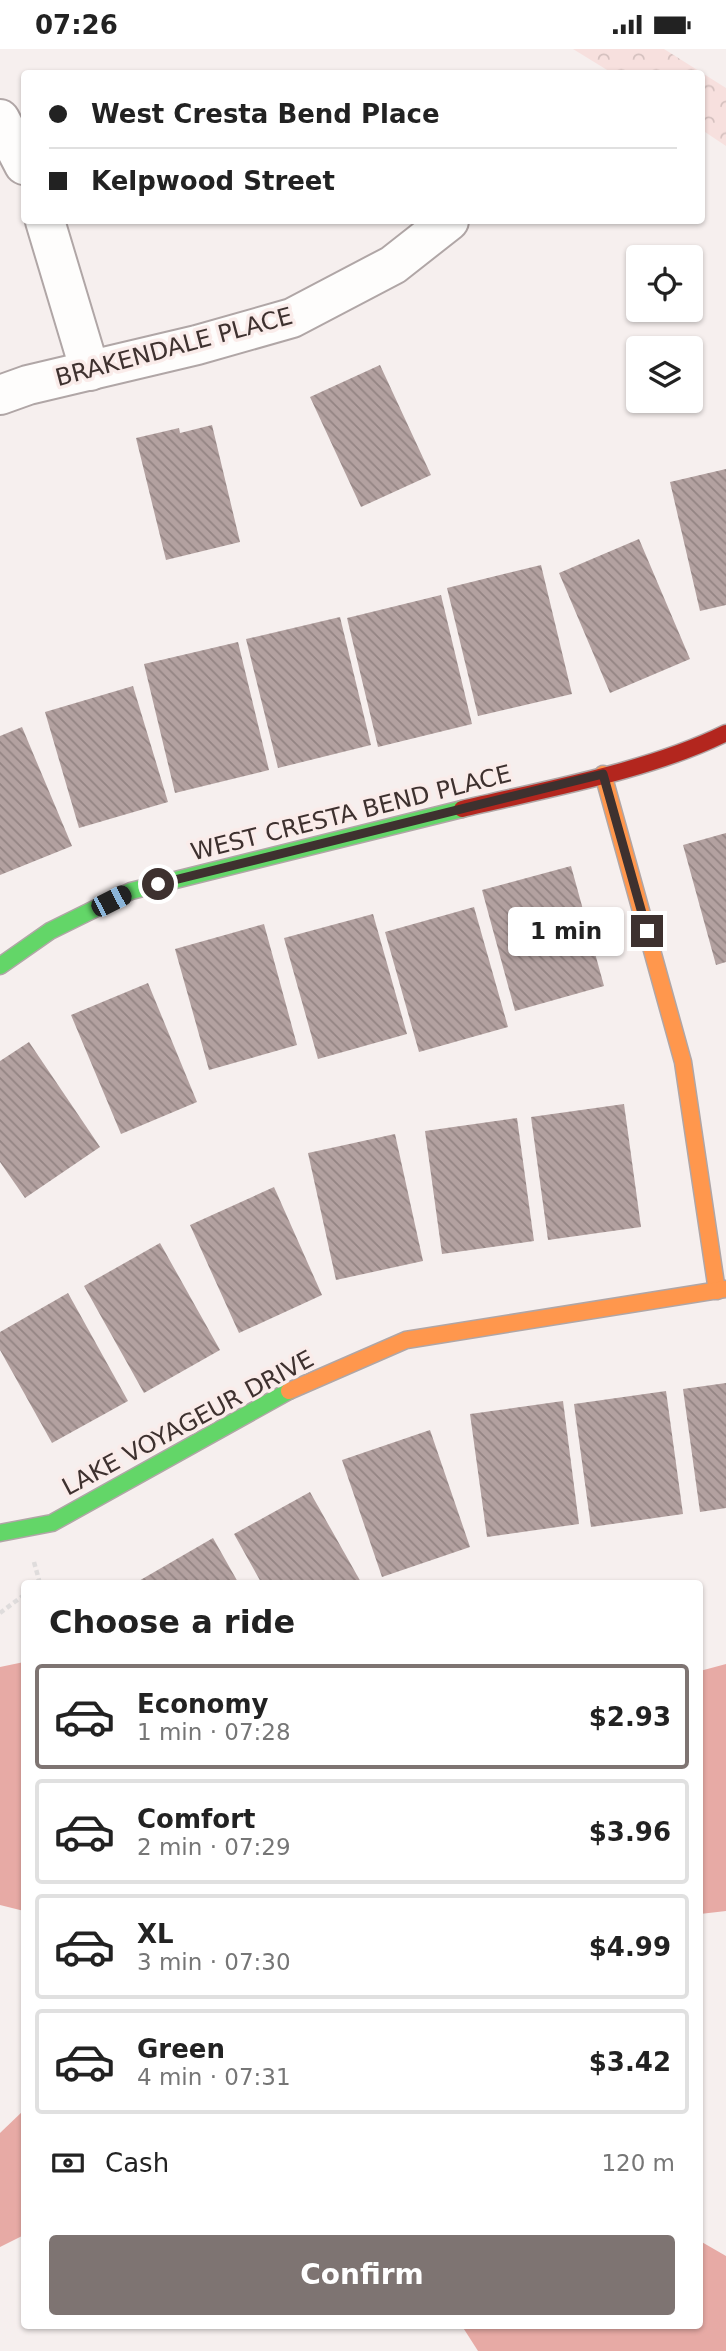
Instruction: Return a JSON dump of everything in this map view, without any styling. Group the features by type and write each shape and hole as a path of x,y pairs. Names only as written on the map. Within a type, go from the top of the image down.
{"street":[{"path":"0,119 21,159"},
{"path":"46,224 90,370"},
{"name":"BRAKENDALE PLACE","path":"0,395 28,385 197,345 292,318 393,265 445,224"},
{"name":"WEST CRESTA BEND PLACE","path":"0,966 50,931 131,891 603,774 704,744 726,733"},
{"path":"603,774 683,1062 722,1290"},
{"name":"LAKE VOYAGEUR DRIVE","path":"0,1533 52,1523 283,1394 405,1340 722,1290"}],"path":[{"path":"0,1613 21,1597"}],"green space":[{"path":"573,49 664,49 697,70 607,70"},
{"path":"705,75 726,88 726,146 705,132"}],"shaded area":[{"path":"21,1663 21,1910 0,1905 0,1667"},
{"path":"726,1664 726,1911 703,1914 703,1670"},
{"path":"21,2113 21,2236 0,2247 0,2133"},
{"path":"703,2243 726,2256 726,2351 478,2351 464,2329 703,2329"}],"building":[{"path":"380,365 431,475 361,507 310,397"},
{"path":"212,425 240,542 166,560 136,438 179,428 180,433"},
{"path":"726,469 726,605 700,611 670,482"},
{"path":"639,539 690,659 610,693 559,573"},
{"path":"541,565 572,694 478,716 447,588"},
{"path":"441,595 472,724 378,747 347,618"},
{"path":"340,617 371,745 278,768 246,639"},
{"path":"238,642 269,770 175,793 144,664"},
{"path":"133,686 168,802 79,828 45,712"},
{"path":"22,727 72,846 0,875 0,736"},
{"path":"726,833 726,962 716,965 683,845"},
{"path":"571,866 604,986 515,1011 482,890"},
{"path":"474,907 508,1027 419,1052 385,932"},
{"path":"373,914 407,1034 318,1059 284,938"},
{"path":"264,924 297,1045 209,1070 175,949"},
{"path":"148,983 197,1102 121,1134 71,1015"},
{"path":"29,1042 100,1147 25,1198 0,1162 0,1061"},
{"path":"624,1104 641,1227 548,1240 531,1117"},
{"path":"517,1118 534,1241 442,1254 425,1131"},
{"path":"395,1134 423,1261 336,1280 308,1153"},
{"path":"274,1187 322,1295 239,1333 190,1225"},
{"path":"160,1243 220,1350 144,1393 84,1286"},
{"path":"68,1293 128,1401 52,1443 0,1350 0,1332"},
{"path":"726,1383 726,1508 700,1512 683,1389"},
{"path":"666,1391 683,1514 591,1527 574,1404"},
{"path":"563,1401 579,1524 487,1537 470,1414"},
{"path":"430,1430 470,1547 382,1577 342,1460"},
{"path":"310,1492 360,1580 260,1580 234,1534"},
{"path":"213,1538 237,1580 140,1580"}],"traffic: fast":[{"path":"0,966 50,931 131,891 462,809"},
{"path":"0,1533 52,1523 289,1391"}],"traffic: slow":[{"path":"603,774 683,1062 717,1291"},
{"path":"289,1391 406,1340 726,1289"}],"traffic: jam":[{"path":"462,809 631,768 726,733"}],"route":[{"path":"158,884 603,774 647,931"}]}
